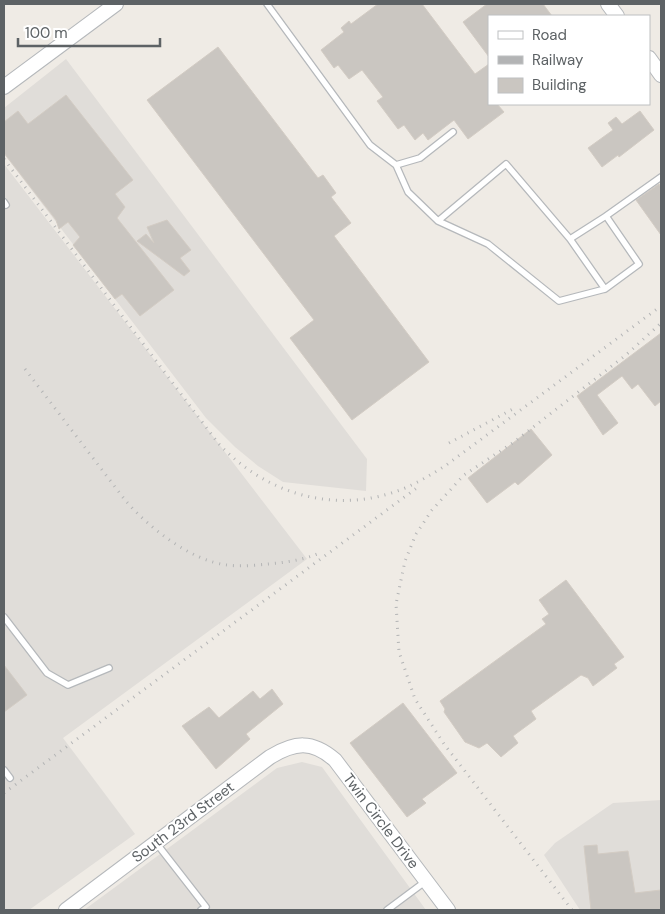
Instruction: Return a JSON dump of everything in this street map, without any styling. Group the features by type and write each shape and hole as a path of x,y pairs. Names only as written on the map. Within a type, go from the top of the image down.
{"street":[{"path":"4,87 116,4"},
{"path":"608,4 616,15"},
{"path":"650,59 661,75"},
{"name":"South 23rd Street","path":"66,910 270,757 287,747 304,745"},
{"name":"Twin Circle Drive","path":"304,745 326,753 335,760 448,910"}],"lane":[{"path":"267,4 370,145 396,165 408,192 438,221 488,244 559,301 605,289 639,264 606,216"},
{"path":"396,165 420,158 453,132"},
{"path":"438,221 506,164 570,239 605,289"},
{"path":"570,239 661,177"},
{"path":"4,616 47,673 68,685 109,668"},
{"path":"4,770 10,778"},
{"path":"156,843 205,909"},
{"path":"388,910 426,881"}],"shaded area":[{"path":"66,59 367,459 366,491 283,482 258,466 235,447 206,418 4,154 4,108"},
{"path":"4,164 307,559 63,738 135,834 29,910 4,910"},
{"path":"302,762 322,767 426,910 84,910 277,768"},
{"path":"661,800 661,910 580,910 544,855 555,843 613,803"}],"building":[{"path":"378,4 422,4 475,74 488,65 488,105 498,105 504,112 468,139 454,120 428,140 423,133 415,140 404,125 398,129 377,101 383,97 362,70 349,79 338,65 334,68 321,50 344,32 341,28 349,21 351,24"},
{"path":"487,4 543,4 551,15 488,15 488,56 463,22"},
{"path":"218,47 318,178 323,175 336,193 331,197 351,223 334,236 429,362 352,420 290,338 314,320 147,100"},
{"path":"66,95 133,180 115,194 125,207 117,218 174,290 140,316 122,294 115,299 73,245 80,237 68,222 59,229 56,220 4,153 4,122 18,111 28,124"},
{"path":"640,111 654,130 619,157 618,155 602,167 588,148 613,130 608,123 616,117 622,124"},
{"path":"659,184 661,188 661,235 636,200"},
{"path":"167,220 191,250 180,258 190,271 184,276 137,241 146,234 154,243 147,227"},
{"path":"661,333 661,401 655,406 638,384 632,389 622,376 597,395 618,423 603,435 577,396"},
{"path":"531,429 552,455 518,485 515,482 487,503 468,478"},
{"path":"566,580 624,657 614,664 617,668 593,686 588,678 581,675 531,711 536,719 513,736 518,743 501,757 487,743 479,748 465,742 444,712 445,709 440,701 546,624 542,619 549,614 539,600"},
{"path":"4,665 27,695 4,712"},
{"path":"272,689 283,704 246,734 250,739 216,769 182,726 209,707 219,718 253,691 260,699"},
{"path":"403,703 457,773 422,799 426,803 407,817 350,743"},
{"path":"597,845 598,854 628,851 635,893 661,890 661,910 591,910 584,846"}],"railway":[{"path":"4,159 218,443 237,461 258,476 304,496 329,500 354,500 380,496 420,481 445,466 661,306"},
{"path":"572,910 444,744 415,699 399,652 396,604 405,561 416,534 432,510 464,475 514,442 626,355 661,323"},
{"path":"25,369 125,500 146,521 185,550 213,562 238,566 289,561 322,552"},
{"path":"449,443 513,409"},
{"path":"4,793 418,487"}]}
